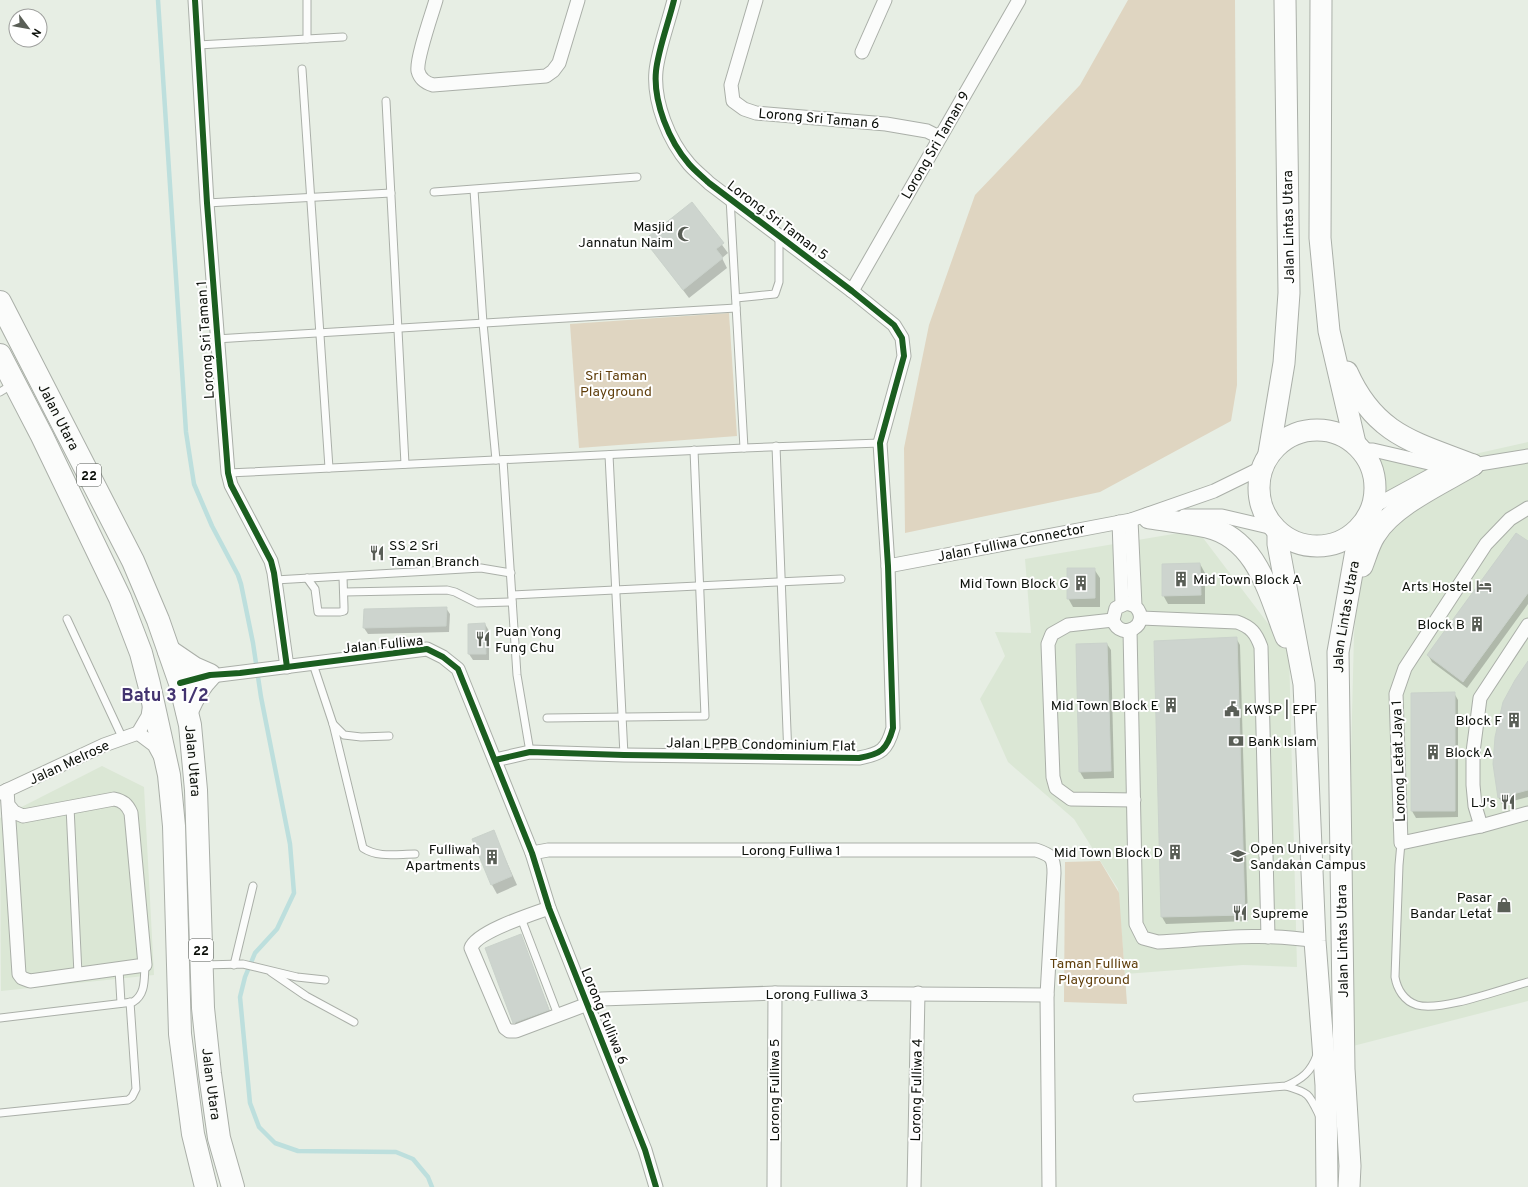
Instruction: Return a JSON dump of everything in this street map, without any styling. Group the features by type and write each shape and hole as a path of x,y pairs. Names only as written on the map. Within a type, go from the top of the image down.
{"highway":[{"name":"Jalan Utara","path":"0,302 133,562 158,620 180,682 187,711 196,790 203,1008 219,1138 233,1187"},
{"name":"Jalan Utara","path":"0,355 8,388 120,598 140,653 149,684 169,774 174,826 180,1034 193,1134 206,1187"},
{"path":"169,651 194,668 210,675 202,683 194,695 187,711"},
{"path":"169,774 172,746 167,705 174,686 180,682"}],"main road":[{"name":"Jalan Lintas Utara","path":"1265,461 1284,363 1289,293 1285,0"},
{"path":"1321,0 1320,238 1329,331 1358,446 1372,468 1375,490 1365,520 1342,541 1320,547 1298,544 1276,531 1264,515 1259,500 1258,484 1265,461 1284,440 1301,432 1320,429 1339,433 1358,446"},
{"path":"1329,331 1352,384 1362,402 1374,416 1390,429 1408,440 1473,465"},
{"path":"1338,652 1362,566 1375,535 1385,522 1400,508 1473,465"},
{"path":"1133,520 1208,527 1226,534 1238,542 1250,554 1259,569 1304,684"},
{"name":"Jalan Lintas Utara","path":"1349,1187 1350,1166 1344,1054 1338,652 1365,520"},
{"name":"Jalan Lintas Utara","path":"1276,531 1304,684 1315,941 1323,1038 1327,1187"}],"street":[{"name":"Lorong Sri Taman 1","path":"195,0 216,339 228,473 231,485 270,561 275,580 287,667"},
{"path":"436,0 418,64 418,72 422,78 426,83 434,85 546,76 554,72 559,63 578,0"},
{"name":"Lorong Sri Taman 5","path":"674,0 656,69 657,96 665,123 689,164 709,183 852,291 894,325 899,331 904,347 904,356 880,443"},
{"name":"Lorong Sri Taman 6","path":"756,0 730,85 732,101 744,109 756,113 886,124 927,131 939,137"},
{"path":"862,52 885,0"},
{"name":"Lorong Sri Taman 9","path":"852,291 1019,0"},
{"name":"Jalan LPPB Condominium Flat","path":"495,760 530,752 624,755 859,758 872,756 889,744 893,728 888,566 880,443"},
{"path":"1358,446 1446,466 1473,465 1528,456"},
{"name":"Jalan Fulliwa Connector","path":"1133,520 1214,491 1265,461"},
{"path":"1365,520 1378,504 1446,466"},
{"name":"Lorong Letat Jaya 1","path":"1401,843 1396,694 1405,668 1486,544 1510,519 1528,508"},
{"name":"Jalan Fulliwa Connector","path":"888,566 1133,520 1209,515 1237,518 1276,531"},
{"path":"1129,605 1133,520"},
{"path":"1129,605 1140,613 1141,618 1137,626 1130,630 1121,630 1113,620 1114,612 1129,605"},
{"path":"1141,618 1238,622 1249,626 1257,634 1261,647 1268,937"},
{"path":"1113,620 1068,625 1052,634 1048,644 1053,777 1056,788 1071,798 1134,800"},
{"path":"1481,826 1475,806 1473,785 1473,752 1480,698 1528,625"},
{"path":"1130,630 1136,924 1143,938 1158,942 1268,937 1298,938 1315,941"},
{"name":"Jalan Fulliwa","path":"180,682 210,675 267,670 427,648 443,656 458,669 532,853"},
{"path":"149,684 149,711 138,732 154,745 169,774"},
{"name":"Jalan Melrose","path":"4,792 122,737 138,732"},
{"path":"4,792 9,806 19,974 22,978 30,981 145,965 131,813 127,805 121,800 114,798 30,815 19,815 9,806"},
{"path":"1401,843 1481,826 1528,814"},
{"path":"11,834 18,822 30,815"},
{"name":"Lorong Fulliwa 1","path":"532,853 548,850 1036,850 1049,855 1054,863 1047,995"},
{"name":"Lorong Fulliwa 6","path":"532,853 549,908 588,1003 645,1150 656,1187"},
{"path":"521,918 549,908"},
{"name":"Lorong Fulliwa 3","path":"521,918 476,939 471,948 504,1028 509,1031 516,1031 601,999 775,993 1047,995"},
{"name":"Lorong Fulliwa 5","path":"774,1187 775,993"},
{"name":"Lorong Fulliwa 4","path":"914,1187 918,993"},
{"path":"1047,995 1048,1187"}],"lane":[{"path":"307,0 307,39"},
{"path":"198,45 343,37"},
{"path":"302,69 330,468"},
{"path":"386,101 406,464"},
{"path":"434,192 637,177"},
{"path":"474,190 483,323 500,460 511,573 517,675 530,752"},
{"path":"207,203 391,193"},
{"path":"730,198 744,448"},
{"path":"736,298 775,294 779,282 779,235"},
{"path":"216,339 736,308"},
{"path":"228,473 776,446 880,443"},
{"path":"776,446 788,757"},
{"path":"547,718 705,716 694,450"},
{"path":"609,454 624,755"},
{"path":"275,580 481,568 511,573"},
{"path":"307,578 315,588 318,612 344,611 343,577"},
{"path":"344,592 447,590 455,592 477,603 512,598 616,590 841,578"},
{"path":"66,619 122,737"},
{"path":"313,664 333,724 363,848 369,852 380,855 415,854"},
{"path":"333,724 344,735 362,738 389,736"},
{"path":"70,807 78,974"},
{"path":"1401,843 1395,978 1398,990 1416,1005 1428,1006 1448,1004 1528,982"},
{"path":"234,965 253,886"},
{"path":"521,918 558,1015"},
{"path":"202,966 243,964 297,977 325,980"},
{"path":"0,1018 130,1002 138,999 141,994 145,965"},
{"path":"119,969 121,1003"},
{"path":"266,969 306,996 354,1022"},
{"path":"0,1113 128,1100 132,1097 136,1089 130,1002"},
{"path":"1138,1098 1286,1086 1301,1079 1313,1067 1323,1038"},
{"path":"1286,1086 1305,1092 1312,1099 1326,1132"}],"shaded area":[{"path":"1528,442 1528,1001 1353,1046 1351,757 1354,634 1363,545 1373,489 1361,445 1439,462"},
{"path":"1197,530 1289,651 1297,967 1243,965 1125,974 1118,889 1074,819 1008,762 980,699 1005,656 995,632 1031,633 1025,559"},
{"path":"102,766 144,787 154,975 1,991 0,818"}],"green space":[{"path":"1128,0 1235,0 1237,385 1231,421 1100,492 905,533 904,448 929,325 975,195 1080,85"},
{"name":"Sri Taman Playground","path":"729,313 737,436 579,448 570,324"},
{"name":"Taman Fulliwa Playground","path":"1100,861 1119,893 1127,1004 1064,1002 1065,862"}],"building":[{"path":"692,202 724,243 716,249 723,258 683,290 644,240"},
{"name":"Block B","path":"1516,533 1528,541 1528,593 1463,682 1427,655"},
{"name":"Mid Town Block A","path":"1200,563 1201,595 1162,596 1162,564"},
{"name":"Mid Town Block G","path":"1067,568 1095,568 1095,598 1067,599"},
{"path":"447,607 446,626 363,628 364,609"},
{"path":"485,623 486,654 468,654 468,624"},
{"path":"1237,637 1245,915 1161,917 1154,641"},
{"path":"1107,643 1111,771 1079,772 1076,644"},
{"name":"Block F","path":"1528,661 1528,790 1498,798 1493,764 1495,737 1503,702 1515,680"},
{"name":"Block A","path":"1455,692 1455,811 1411,811 1411,693"},
{"name":"Fulliwah Apartments","path":"494,830 512,876 491,885 472,839"},
{"path":"521,934 549,1010 513,1023 485,948"}],"waterway":[{"path":"158,0 186,432 194,484 212,526 238,575 241,584 253,643 261,697 290,844 294,893 277,929 255,953 245,977 240,997 250,1103 259,1127 275,1143 298,1151 396,1152 413,1159 428,1177 432,1187"}],"cycle path":[{"path":"195,0 207,203 228,473 231,485 271,561 287,667"},
{"path":"495,760 530,752 624,755 859,758 873,755 882,750 888,741 893,728 888,566 880,443 904,356 902,338 894,325 852,291 709,183 691,167 682,155 669,133 664,120 657,95 656,83 656,71 659,54 674,0"},
{"path":"180,683 210,675 240,673 427,649 443,657 458,669 532,853 549,908 645,1150 656,1187"}],"place":[{"name":"Masjid Jannatun Naim","path":"685,234"},
{"name":"SS 2 Sri Taman Branch","path":"377,553"},
{"name":"Mid Town Block A","path":"1181,579"},
{"name":"Mid Town Block G","path":"1081,583"},
{"name":"Arts Hostel","path":"1484,586"},
{"name":"Block B","path":"1477,624"},
{"name":"Puan Yong Fung Chu","path":"483,639"},
{"name":"Mid Town Block E","path":"1171,705"},
{"name":"KWSP | EPF","path":"1232,709"},
{"name":"Block F","path":"1514,720"},
{"name":"Bank Islam","path":"1236,741"},
{"name":"Block A","path":"1433,752"},
{"name":"LJ's","path":"1508,802"},
{"name":"Mid Town Block D","path":"1175,852"},
{"name":"Open University Sandakan Campus","path":"1238,856"},
{"name":"Fulliwah Apartments","path":"492,857"},
{"name":"Pasar Bandar Letat","path":"1504,905"},
{"name":"Supreme","path":"1240,913"}],"district":[{"name":"Batu 3 1/2","path":"165,695"}]}
